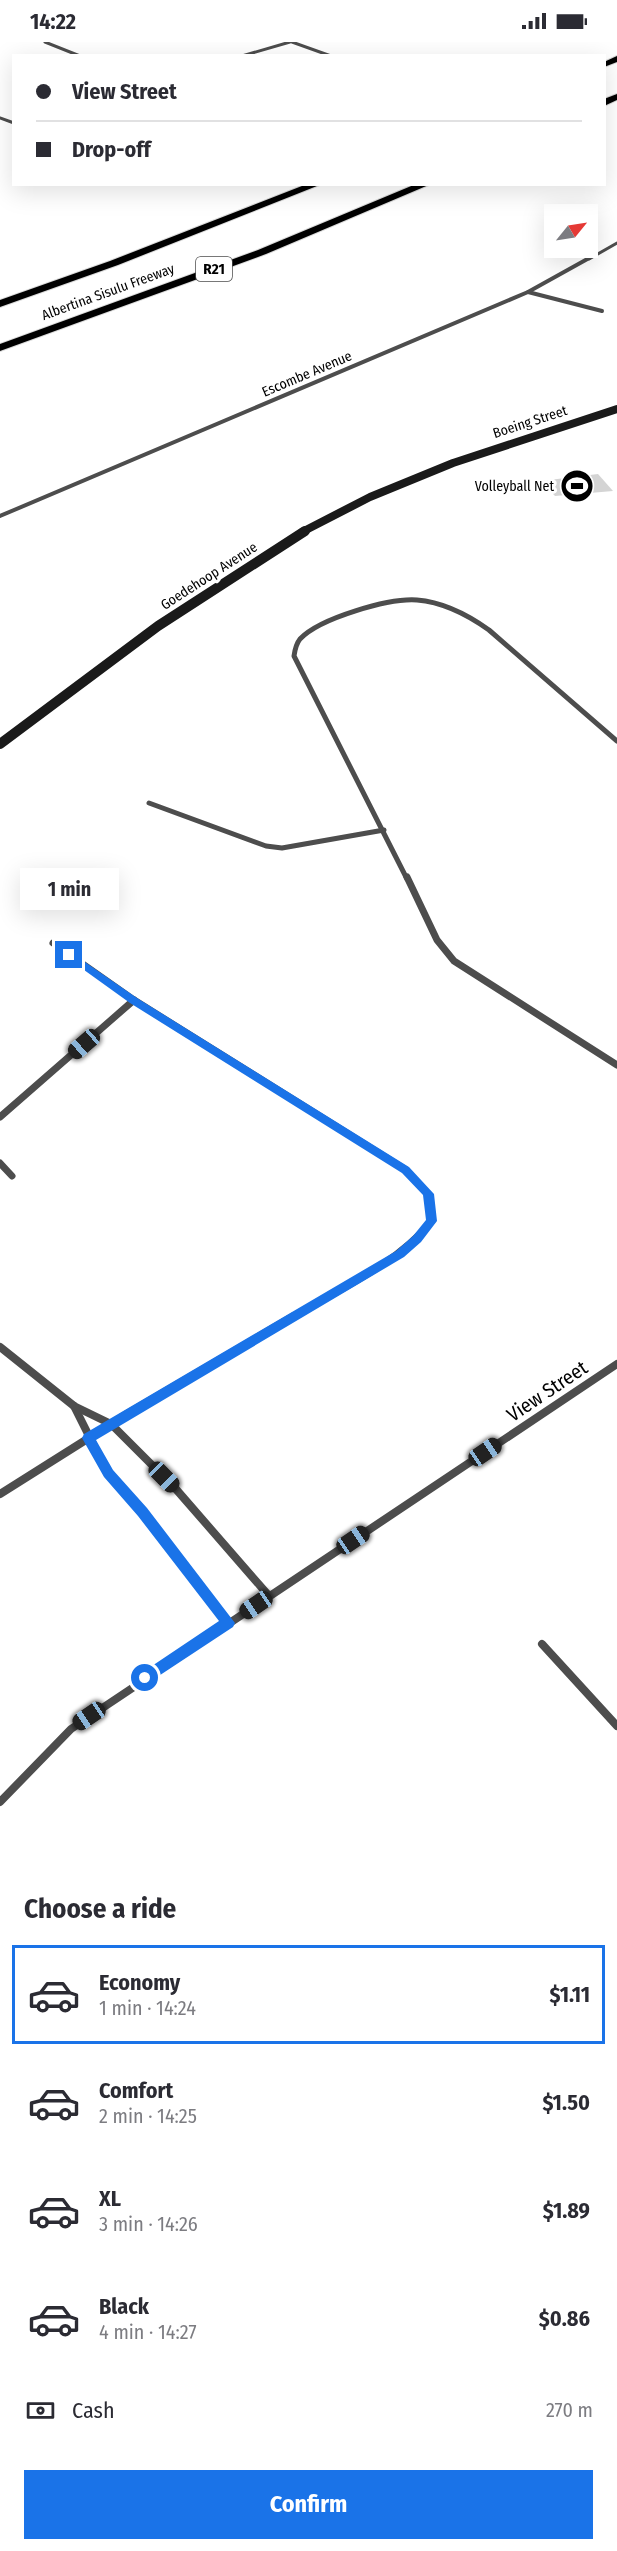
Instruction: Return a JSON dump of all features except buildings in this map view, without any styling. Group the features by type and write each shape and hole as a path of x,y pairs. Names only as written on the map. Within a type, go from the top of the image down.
{"highway":[{"name":"Albertina Sisulu Freeway","path":"0,304 114,263 311,186"},
{"name":"Albertina Sisulu Freeway","path":"0,348 262,252 421,186"}],"main road":[{"name":"Boeing Street","path":"453,463 617,409"},
{"name":"Goedehoop Avenue","path":"0,744 158,626 295,536 370,497 453,463"}],"street":[{"path":"45,42 75,54"},
{"path":"249,54 291,42 325,54"},
{"path":"0,118 7,121"},
{"path":"0,123 12,121"},
{"name":"Escombe Avenue","path":"0,516 528,291 617,243"},
{"path":"528,291 602,311"},
{"path":"617,741 575,700 478,622 444,607 416,599 371,607 333,620 299,639 294,649 294,656 384,830 437,940 454,961 617,1065"},
{"path":"149,803 266,846 282,848 384,830"},
{"path":"0,1494 111,1424 400,1254 432,1221 428,1194 406,1170 134,1000 53,943"},
{"path":"0,1117 134,1000"},
{"path":"0,1163 12,1176"},
{"path":"0,1347 74,1406 111,1424 175,1488 269,1596"},
{"name":"View Street","path":"0,1802 70,1728 617,1364"},
{"path":"74,1406 108,1474 142,1512 229,1623"},
{"path":"542,1644 617,1726"}],"shaded area":[{"name":"Volleyball Net","path":"598,474 613,491 555,496 541,481"}],"place":[{"name":"Volleyball Net","path":"577,486"}],"route":[{"path":"69,955 134,1000 406,1170 428,1194 432,1221 400,1254 88,1438 108,1474 142,1512 229,1623 145,1678"}]}
